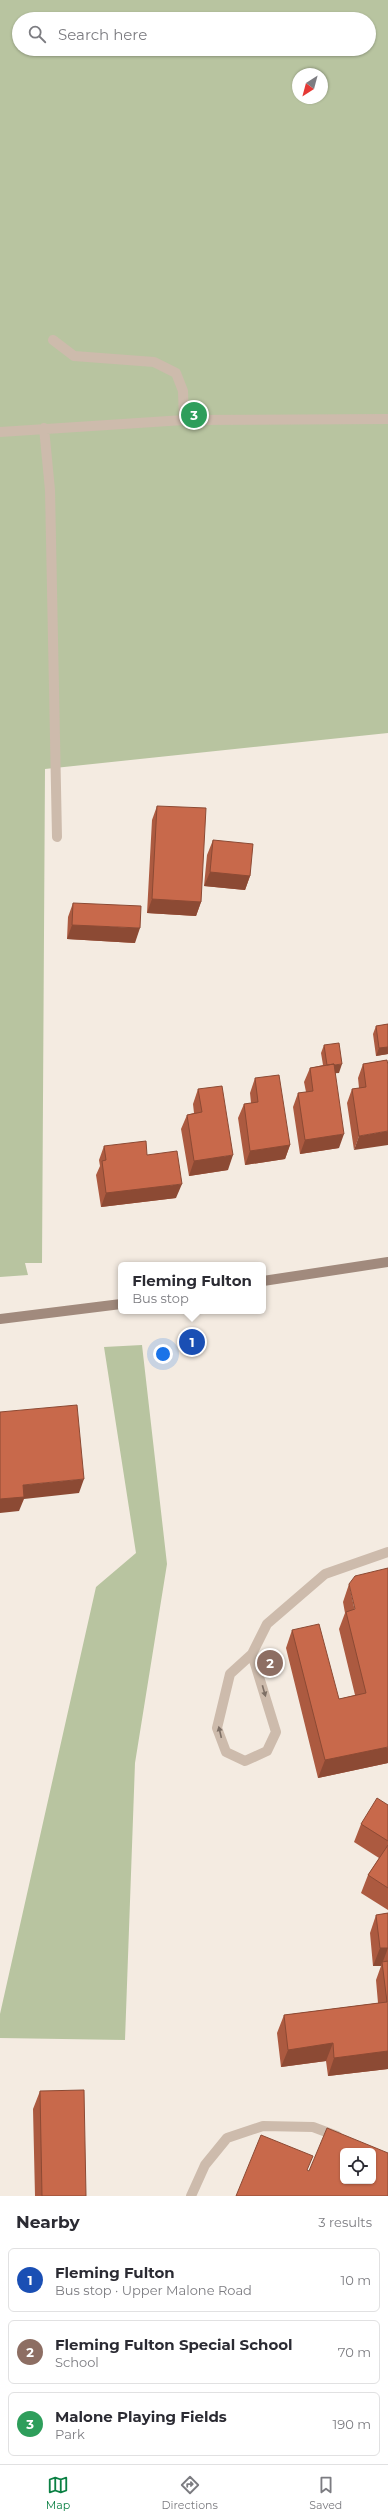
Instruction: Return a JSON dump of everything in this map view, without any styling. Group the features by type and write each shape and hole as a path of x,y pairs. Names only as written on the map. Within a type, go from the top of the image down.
{"main road":[{"path":"266,1281 388,1262"},
{"path":"0,1319 118,1304"}],"lane":[{"path":"53,340 74,356 154,362 176,372 183,391 184,420"},
{"path":"0,432 184,420 388,419"},
{"path":"44,428 50,490 57,837"},
{"path":"252,1654 276,1732 267,1751 245,1761 226,1752 217,1728 230,1674 252,1654 267,1624 325,1574 388,1552"},
{"path":"191,2196 205,2165 228,2138 263,2126 313,2127 350,2140"}],"green space":[{"path":"0,0 388,0 388,733 45,769 42,1263 25,1263 28,1275 0,1277"},
{"path":"142,1345 167,1564 135,1763 125,2040 0,2038 0,2014 96,1587 136,1553 104,1347"}],"building":[{"path":"157,806 206,808 201,902 152,899"},
{"path":"213,840 253,844 250,876 210,872"},
{"path":"73,903 141,906 140,928 72,925"},
{"path":"388,1024 388,1047 379,1048 376,1026"},
{"path":"339,1043 342,1064 327,1065 324,1045"},
{"path":"387,1060 388,1131 359,1136 352,1089 366,1087 363,1064"},
{"path":"334,1064 344,1134 305,1140 298,1093 313,1091 310,1068"},
{"path":"279,1075 290,1145 250,1151 244,1104 258,1102 255,1078"},
{"path":"222,1086 233,1155 194,1161 187,1115 202,1112 198,1089"},
{"path":"146,1141 147,1155 177,1151 182,1184 106,1193 102,1161 106,1160 104,1146"},
{"path":"77,1405 84,1479 23,1485 24,1497 0,1499 0,1412"},
{"path":"388,1568 388,1747 325,1760 292,1630 319,1624 339,1699 366,1693 346,1612 355,1609 349,1584 355,1576"},
{"path":"377,1798 388,1805 388,1841 361,1824"},
{"path":"388,1845 388,1888 368,1875"},
{"path":"388,1913 388,1948 380,1948 376,1915"},
{"path":"388,1961 388,2051 334,2058 333,2043 288,2050 284,2015 387,2002 382,1962"},
{"path":"84,2090 86,2196 42,2196 40,2091"},
{"path":"327,2128 376,2148 340,2148 340,2184 376,2184 376,2148 388,2153 388,2196 236,2196 261,2135 313,2156 307,2170 309,2171"}],"place":[{"name":"Malone Playing Fields","path":"194,415"},
{"name":"Fleming Fulton","path":"192,1342"},
{"name":"Fleming Fulton Special School","path":"270,1663"}]}
